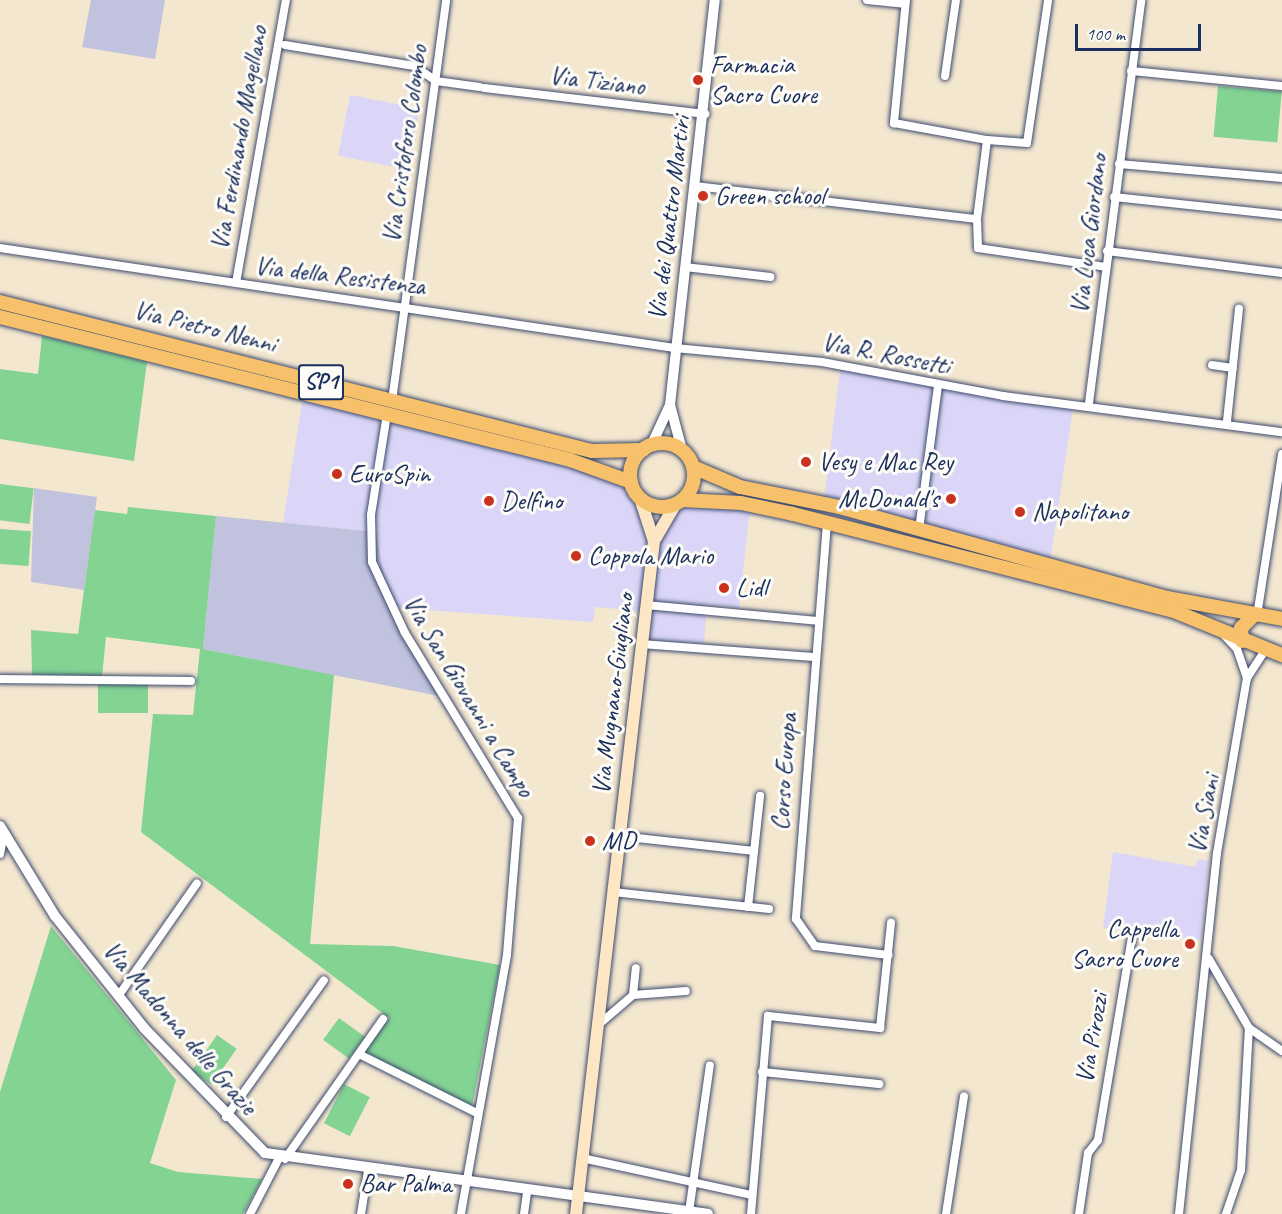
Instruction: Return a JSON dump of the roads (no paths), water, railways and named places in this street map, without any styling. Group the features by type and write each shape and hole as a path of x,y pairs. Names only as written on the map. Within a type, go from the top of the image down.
{"main road":[{"name":"Via Pietro Nenni","path":"0,302 592,451 647,448"},
{"name":"Via Pietro Nenni","path":"0,316 570,460 631,482"},
{"path":"679,503 693,485 693,467 682,450 667,444 647,448 632,464 631,482 640,498 656,507 679,503 741,503 827,523 1174,612 1265,650 1282,654"},
{"path":"693,467 740,487 920,530 1255,616 1282,619"},
{"name":"Via Mugnano-Giugliano","path":"576,1214 654,541 640,498"},
{"name":"Via Mugnano-Giugliano","path":"654,541 679,503"},
{"path":"1242,641 1241,628 1255,616"}],"street":[{"name":"Via Ferdinando Magellano","path":"236,283 286,0"},
{"name":"Via Cristoforo Colombo","path":"392,400 446,0"},
{"name":"Via dei Quattro Martiri","path":"682,450 670,405 675,348 705,114 715,0"},
{"path":"867,0 905,2 894,124 987,140 1027,143 1048,0"},
{"path":"945,76 956,0"},
{"name":"Via Luca Giordano","path":"1089,403 1141,0"},
{"path":"285,45 414,66 436,81"},
{"path":"1131,71 1282,86"},
{"name":"Via Tiziano","path":"436,81 705,114"},
{"path":"987,140 976,219 978,248 1106,267"},
{"path":"1119,164 1282,178"},
{"path":"696,186 976,219"},
{"path":"1114,197 1282,215"},
{"name":"Via della Resistenza","path":"0,248 236,283 404,304 675,348"},
{"path":"1107,251 1282,273"},
{"path":"685,267 771,277"},
{"path":"1227,421 1239,309"},
{"name":"Via R. Rossetti","path":"675,348 822,362 938,385 1227,421 1282,432"},
{"path":"1212,365 1233,368"},
{"path":"920,530 938,385"},
{"name":"Via dei Quattro Martiri","path":"647,448 670,405"},
{"name":"Via San Giovanni a Campo","path":"387,414 370,524 372,562 405,633 518,818 507,955 464,1184 461,1214"},
{"path":"1255,616 1282,454"},
{"name":"Corso Europa","path":"827,523 814,657 796,919 815,946 888,955"},
{"path":"646,605 818,621"},
{"path":"1222,632 1237,649 1247,678"},
{"path":"641,644 814,657"},
{"path":"1247,678 1265,650"},
{"name":"Via Siani","path":"1179,1214 1192,1127 1185,1126 1209,958 1216,853 1247,678"},
{"path":"0,679 191,681"},
{"path":"748,907 760,796"},
{"path":"0,854 2,830"},
{"name":"Via Madonna delle Grazie","path":"2,830 55,916 119,995 226,1117 256,1146 282,1159 578,1199"},
{"path":"620,836 754,851"},
{"path":"119,995 197,884"},
{"path":"613,892 769,909"},
{"path":"751,1214 768,1017 880,1028 891,923"},
{"name":"Via Pirozzi","path":"1079,1214 1132,936"},
{"path":"1209,958 1249,1028 1282,1051"},
{"path":"633,995 636,968"},
{"path":"226,1117 324,980"},
{"path":"597,1029 633,995 686,991"},
{"path":"250,1214 282,1159 384,1019"},
{"path":"1226,1214 1241,1170 1249,1028"},
{"path":"359,1054 477,1113"},
{"path":"689,1212 710,1065"},
{"path":"762,1072 879,1084"},
{"path":"946,1214 964,1096"},
{"path":"582,1158 752,1195"},
{"path":"362,1214 368,1171"},
{"path":"524,1214 527,1192"},
{"path":"578,1199 708,1214"}],"place":[{"name":"Farmacia Sacro Cuore","path":"698,80"},
{"name":"Green school","path":"703,196"},
{"name":"Vesy e Mac Rey","path":"806,462"},
{"name":"EuroSpin","path":"337,474"},
{"name":"McDonald's","path":"951,499"},
{"name":"Delfino","path":"489,501"},
{"name":"Napolitano","path":"1020,512"},
{"name":"Coppola Mario","path":"576,556"},
{"name":"Lidl","path":"724,588"},
{"name":"MD","path":"590,841"},
{"name":"Cappella Sacro Cuore","path":"1190,944"},
{"name":"Bar Palma","path":"348,1184"}]}
